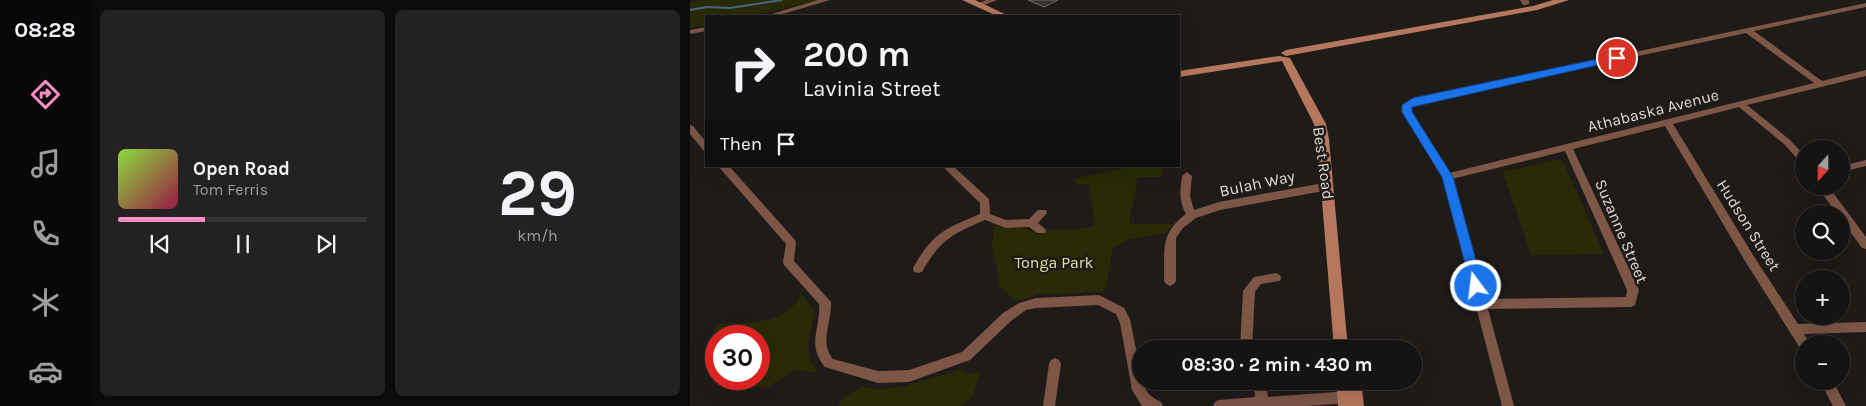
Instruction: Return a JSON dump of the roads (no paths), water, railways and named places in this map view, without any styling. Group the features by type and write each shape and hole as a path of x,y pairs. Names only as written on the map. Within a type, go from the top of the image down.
{"main road":[{"path":"1180,74 1284,56 1507,12 1530,3 1564,0"},
{"path":"973,2 1002,15"},
{"name":"Best Road","path":"1284,56 1320,124 1329,186 1332,252 1340,340"},
{"name":"Best Road","path":"1333,244 1338,252 1348,340"},
{"path":"1347,390 1351,402"}],"street":[{"path":"781,15 826,0"},
{"path":"973,2 993,0"},
{"path":"1508,406 1447,177 1407,112 1407,105 1413,102 1866,5"},
{"path":"690,32 705,29"},
{"path":"1747,30 1820,84"},
{"name":"Athabaska Avenue","path":"1447,177 1866,74"},
{"path":"1740,104 1788,142 1795,150"},
{"name":"Hudson Street","path":"1668,123 1749,258 1799,335"},
{"path":"690,128 705,147"},
{"name":"Suzanne Street","path":"1481,304 1631,302 1633,290 1568,147"},
{"path":"1850,167 1866,163"},
{"path":"724,167 791,243 788,262 826,302 827,310 821,334 820,349 823,358 840,368 878,377 909,376 966,356 1007,317 1023,306 1036,303 1099,300 1120,311 1126,323 1138,390 1149,405"},
{"path":"947,167 985,202 985,216"},
{"path":"1187,176 1186,206 1192,215"},
{"name":"Bulah Way","path":"1170,280 1171,238 1179,225 1192,215 1219,206 1329,186"},
{"path":"1829,195 1866,245"},
{"path":"918,269 939,237 953,229 985,216 1006,224 1032,222 1042,213"},
{"path":"1032,222 1041,230"},
{"path":"1246,340 1249,291 1258,280 1276,278"},
{"path":"1796,329 1866,326"},
{"path":"1049,406 1055,364"},
{"path":"1261,390 1262,403"},
{"path":"1831,390 1840,406"},
{"path":"1219,406 1262,403 1351,402"}],"waterway":[{"path":"690,10 707,7 730,8 782,0"}],"park label":[{"name":"Tonga Park","path":"1054,262"}]}
